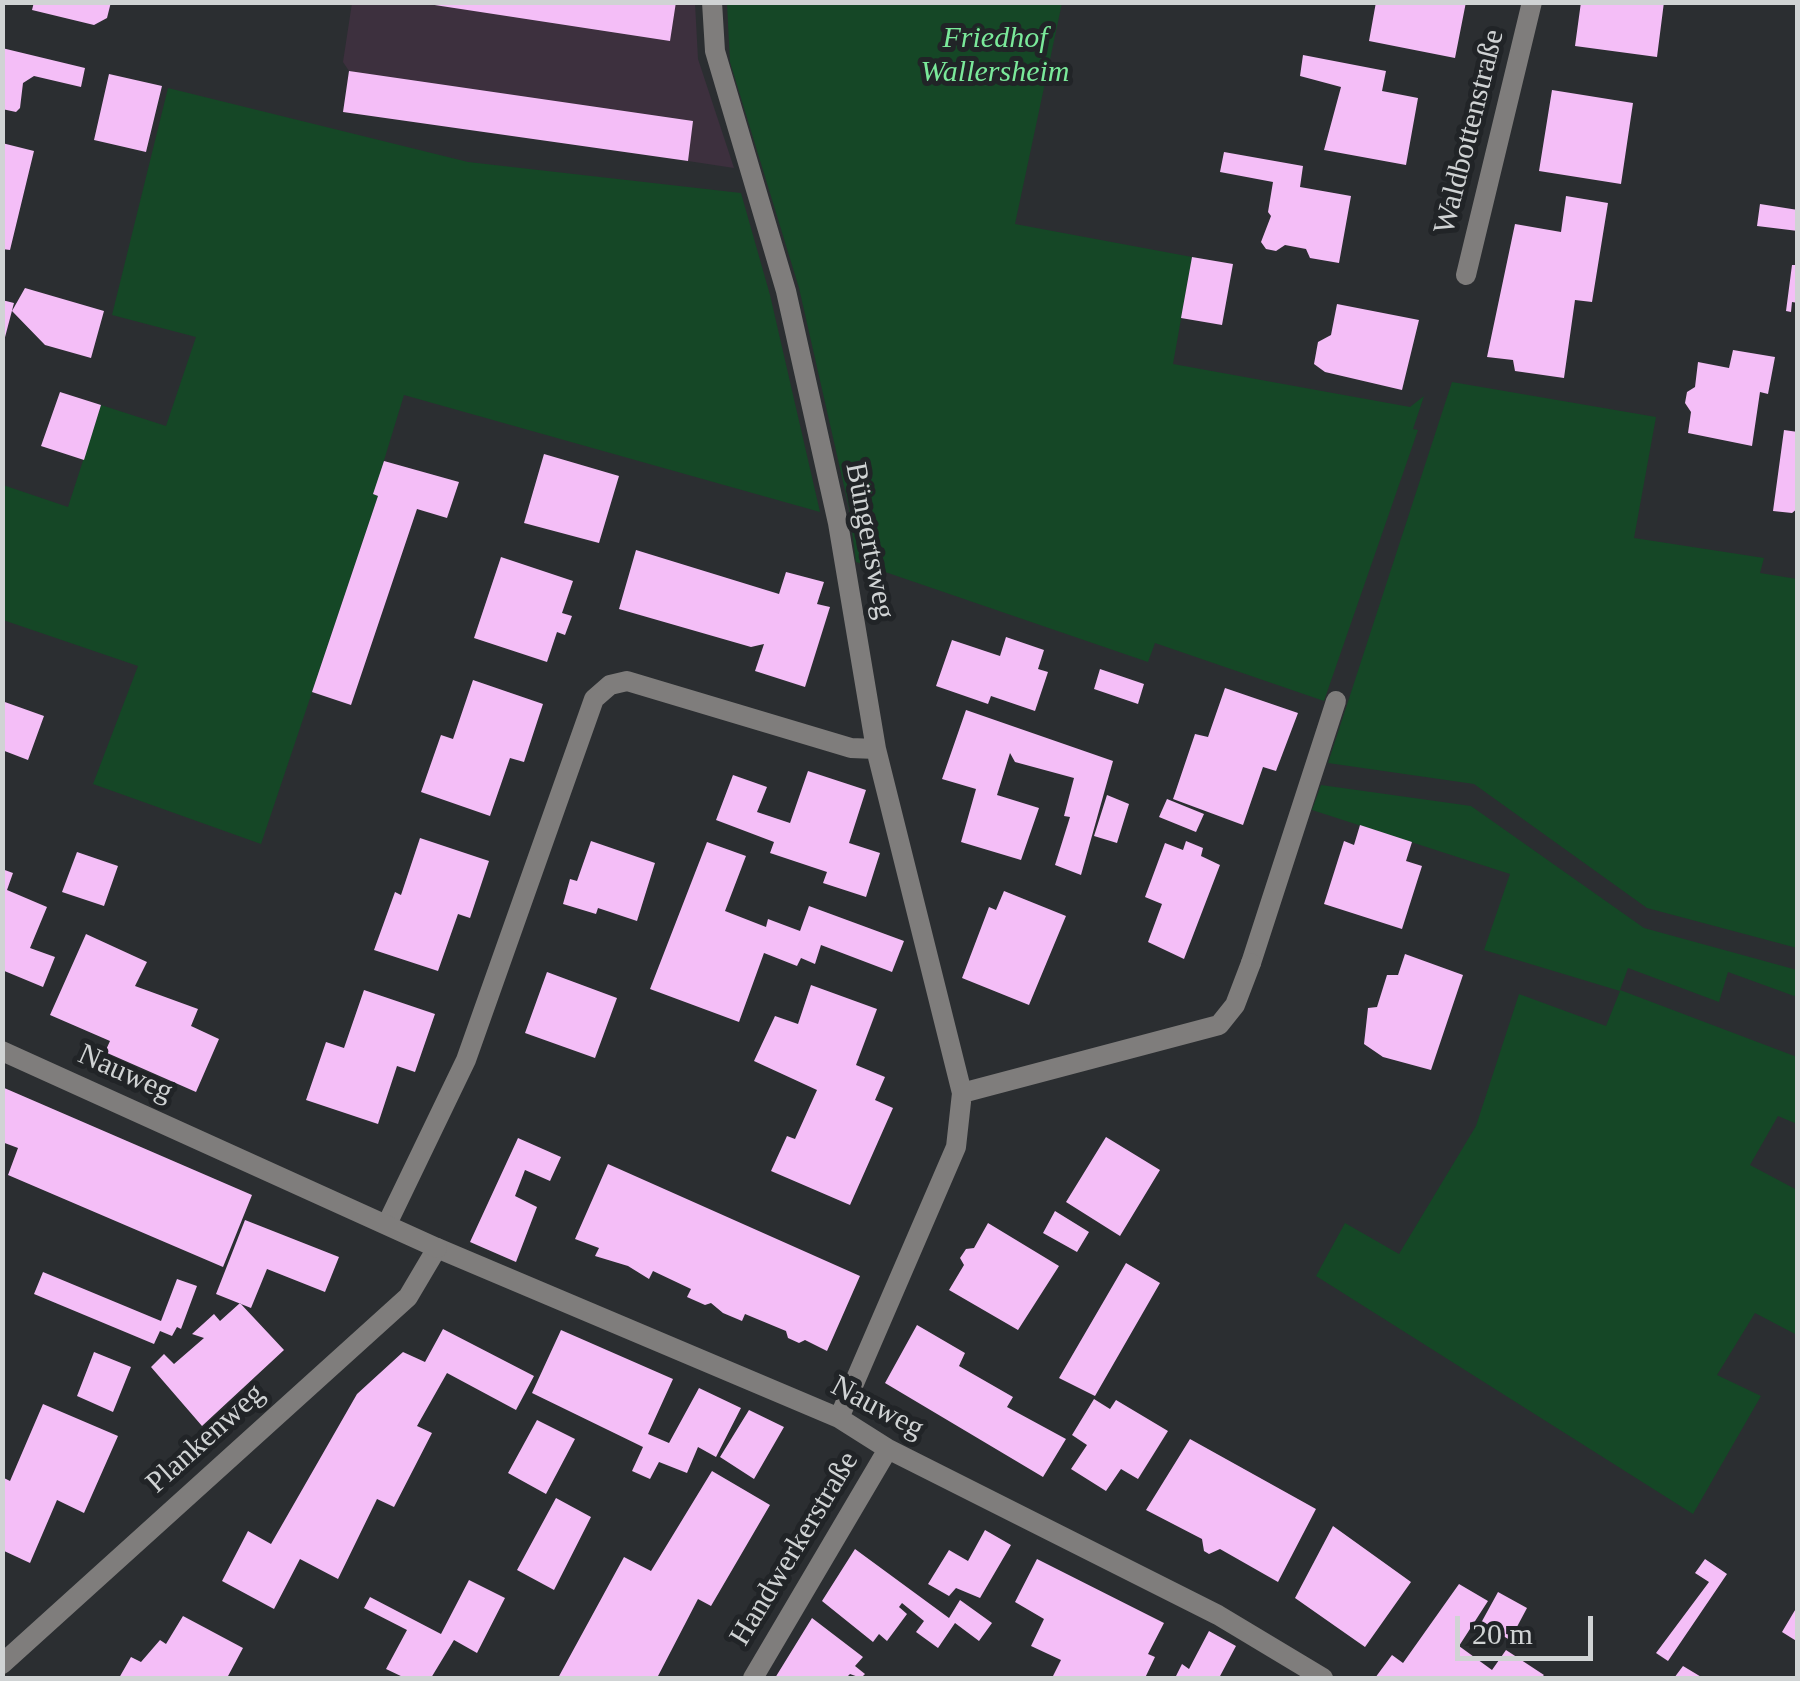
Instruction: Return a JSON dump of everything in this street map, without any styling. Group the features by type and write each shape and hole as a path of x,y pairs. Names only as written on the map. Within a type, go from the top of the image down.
{"street":[{"name":"Büngertsweg","path":"712,2 715,51 786,291 838,523 876,749 962,1093 956,1147 839,1418"},
{"name":"Waldbottenstraße","path":"1466,275 1532,2"},
{"path":"387,1224 466,1060 594,700 610,685 626,680 851,748 876,749"},
{"path":"962,1093 1219,1025 1235,1006 1251,962 1336,701"},
{"name":"Nauweg","path":"2,1052 438,1248 839,1418 888,1450 1218,1615 1323,1678"},
{"name":"Plankenweg","path":"2,1664 408,1297 438,1248"},
{"name":"Handwerkerstraße","path":"753,1678 888,1450"}],"shaded area":[{"path":"352,3 695,3 698,59 734,168 688,161 349,71 343,62"}],"green space":[{"name":"Friedhof Wallersheim","path":"727,3 1062,3 1015,224 1192,257 1173,364 1410,407 1424,396 1413,429 1418,430 1324,701 1155,643 1148,662 856,562 849,508 799,288 730,62"},
{"path":"168,88 468,162 741,193 770,295 820,512 404,395 374,493 378,496 261,844 93,784 138,666 3,620 3,485 68,507 101,405 166,426 196,337 112,315"},
{"path":"1452,382 1656,417 1634,538 1764,558 1760,573 1797,579 1797,948 1647,908 1474,784 1328,763"},
{"path":"1321,785 1471,806 1644,928 1797,970 1797,997 1728,972 1719,1002 1628,968 1620,990 1797,1057 1797,1124 1778,1116 1750,1165 1797,1190 1797,1335 1755,1313 1717,1375 1761,1396 1693,1514 1316,1276 1345,1223 1399,1254 1476,1126 1519,994 1606,1026 1620,991 1484,950 1510,874 1312,810"}],"building":[{"path":"34,2 111,2 107,18 94,25 32,10"},
{"path":"415,2 676,2 670,41"},
{"path":"1376,2 1466,2 1455,58 1369,41"},
{"path":"1581,2 1664,2 1657,57 1575,46"},
{"path":"2,48 85,68 81,87 34,76 23,83 20,108 16,112 2,109"},
{"path":"1303,55 1386,71 1382,91 1418,98 1406,165 1324,150 1341,87 1300,76"},
{"path":"349,71 693,121 688,161 343,112"},
{"path":"109,74 162,86 146,152 94,140"},
{"path":"1552,90 1633,103 1621,184 1539,171"},
{"path":"2,143 34,151 10,250 2,249"},
{"path":"1224,152 1303,166 1300,187 1351,196 1339,263 1310,258 1306,249 1285,245 1276,251 1266,249 1261,242 1271,216 1268,212 1273,182 1220,172"},
{"path":"1566,196 1608,203 1592,302 1575,300 1564,378 1515,371 1513,360 1487,357 1515,224 1561,232"},
{"path":"1760,204 1798,210 1798,231 1757,226"},
{"path":"1192,257 1233,264 1222,325 1181,318"},
{"path":"1792,265 1798,265 1798,303 1792,302 1791,312 1786,311"},
{"path":"25,288 104,311 91,358 45,345 12,311"},
{"path":"2,300 14,303 4,341 2,341"},
{"path":"1337,304 1419,320 1402,390 1325,372 1314,364 1318,342 1331,335"},
{"path":"1733,350 1775,357 1768,394 1760,392 1752,446 1688,433 1691,412 1685,403 1687,392 1695,387 1698,362 1729,368"},
{"path":"60,392 101,405 84,460 41,446"},
{"path":"1784,430 1798,432 1798,508 1792,513 1773,511"},
{"path":"544,454 619,476 599,543 524,523"},
{"path":"384,461 459,482 447,518 417,509 351,705 312,692 378,496 373,494"},
{"path":"636,550 779,594 786,572 824,582 817,604 830,607 805,687 755,671 764,644 751,647 619,609"},
{"path":"501,557 573,581 562,613 572,616 565,635 557,632 547,662 474,638"},
{"path":"1006,637 1044,650 1038,669 1048,672 1035,711 991,696 988,704 936,686 952,640 1000,656"},
{"path":"1100,669 1144,684 1138,704 1094,689"},
{"path":"473,680 543,704 524,762 510,758 490,816 421,792 441,735 453,739"},
{"path":"1225,688 1298,713 1276,771 1263,767 1243,825 1173,799 1195,734 1208,737"},
{"path":"2,701 44,716 28,760 2,750"},
{"path":"966,710 1113,761 1081,875 1055,865 1070,817 1064,816 1074,778 1015,762 1010,753 997,795 1039,808 1021,860 961,842 976,789 942,779"},
{"path":"808,771 866,790 849,843 880,853 866,897 823,883 827,872 770,853 774,842 716,820 733,775 767,787 757,812 790,823"},
{"path":"1107,795 1129,804 1117,843 1094,836"},
{"path":"1167,799 1204,814 1196,832 1159,817"},
{"path":"1360,825 1412,842 1406,861 1422,866 1402,929 1324,904 1344,841 1354,845"},
{"path":"420,838 489,861 470,918 458,914 438,971 374,950 395,892 401,895"},
{"path":"591,841 655,863 637,921 598,908 596,914 563,904 570,879 577,881"},
{"path":"1186,841 1203,848 1201,856 1220,865 1184,959 1148,942 1162,904 1145,897 1165,843 1183,850"},
{"path":"707,842 746,856 725,911 766,927 768,919 800,931 809,906 904,941 892,972 821,945 815,964 801,958 797,966 764,953 739,1022 650,989"},
{"path":"77,852 118,866 104,906 62,892"},
{"path":"2,869 13,873 7,890 47,907 30,948 55,957 43,987 2,970"},
{"path":"1004,891 1066,916 1029,1005 962,978 989,907 996,910"},
{"path":"86,934 147,962 135,986 198,1009 191,1026 219,1039 196,1092 105,1052 110,1041 50,1015"},
{"path":"1405,954 1463,975 1431,1070 1383,1057 1364,1044 1368,1008 1377,1007 1387,975 1398,975"},
{"path":"547,972 617,998 595,1058 525,1033"},
{"path":"811,985 877,1009 856,1065 885,1077 875,1100 893,1108 850,1205 771,1171 787,1136 795,1139 817,1090 754,1061 775,1016 798,1024"},
{"path":"364,990 435,1014 415,1072 397,1066 378,1124 306,1100 326,1042 344,1048"},
{"path":"2,1087 252,1195 223,1267 8,1175 18,1148 2,1142"},
{"path":"1106,1137 1160,1170 1120,1236 1066,1202"},
{"path":"518,1138 561,1157 550,1181 525,1170 515,1196 537,1207 516,1262 470,1242"},
{"path":"608,1164 860,1276 827,1351 805,1340 799,1343 788,1338 786,1331 745,1314 742,1321 711,1303 705,1305 687,1297 691,1289 653,1271 649,1279 628,1266 595,1256 599,1248 575,1239"},
{"path":"1055,1211 1089,1232 1077,1252 1043,1233"},
{"path":"245,1220 339,1257 325,1292 267,1269 251,1308 216,1294"},
{"path":"988,1223 1059,1266 1018,1330 949,1290 964,1265 960,1258 966,1249 974,1248"},
{"path":"1126,1263 1160,1283 1095,1396 1059,1378"},
{"path":"43,1272 161,1321 177,1279 197,1286 181,1329 177,1327 172,1336 160,1331 154,1344 34,1294"},
{"path":"240,1303 284,1350 202,1426 151,1367 164,1354 174,1364 204,1338 192,1334 214,1314 220,1321"},
{"path":"917,1325 965,1353 959,1366 1013,1397 1007,1407 1066,1439 1043,1477 885,1383"},
{"path":"443,1329 534,1376 516,1410 447,1373 417,1426 432,1433 394,1507 377,1499 338,1579 300,1559 274,1609 222,1581 248,1531 271,1544 357,1394 403,1352 425,1362"},
{"path":"561,1330 673,1379 648,1434 669,1443 699,1388 741,1408 716,1457 698,1447 687,1473 659,1462 650,1479 632,1471 643,1447 532,1393"},
{"path":"94,1352 131,1367 113,1412 77,1396"},
{"path":"1094,1399 1110,1409 1116,1400 1168,1431 1138,1479 1121,1469 1106,1491 1071,1469 1087,1445 1072,1435"},
{"path":"43,1404 118,1436 84,1513 57,1500 30,1563 2,1550 2,1477 10,1481"},
{"path":"749,1410 784,1427 754,1479 720,1457"},
{"path":"537,1420 575,1439 546,1494 508,1473"},
{"path":"1190,1439 1316,1509 1278,1582 1220,1549 1209,1554 1204,1551 1202,1539 1146,1510"},
{"path":"712,1471 770,1505 711,1606 698,1599 657,1678 558,1678 624,1557 651,1571"},
{"path":"556,1498 591,1517 554,1590 517,1570"},
{"path":"1333,1526 1411,1582 1365,1647 1295,1598"},
{"path":"985,1530 1011,1545 980,1598 956,1588 949,1596 928,1584 949,1550 968,1561"},
{"path":"855,1549 949,1618 960,1600 992,1623 979,1641 955,1623 938,1648 916,1632 924,1621 902,1603 899,1607 907,1614 887,1641 879,1634 873,1642 822,1601"},
{"path":"1037,1559 1164,1623 1148,1654 1155,1657 1145,1678 1052,1678 1061,1660 1031,1646 1044,1619 1015,1602"},
{"path":"1705,1559 1727,1574 1668,1661 1656,1653 1709,1582 1695,1573"},
{"path":"469,1580 505,1598 477,1653 454,1640 431,1678 405,1678 386,1669 407,1630 364,1608 370,1597 441,1634"},
{"path":"1459,1584 1488,1601 1459,1646 1492,1670 1506,1650 1544,1675 1375,1678 1392,1655 1403,1663"},
{"path":"1498,1592 1527,1608 1510,1640 1481,1623"},
{"path":"1798,1605 1798,1642 1782,1632"},
{"path":"183,1616 243,1648 227,1678 119,1678 131,1657 141,1662 160,1640 166,1644"},
{"path":"812,1618 863,1657 855,1666 865,1674 861,1678 850,1674 846,1678 775,1678"},
{"path":"1209,1631 1236,1646 1219,1678 1175,1678 1182,1664 1189,1669"},
{"path":"1683,1666 1703,1678 1674,1678"}]}
